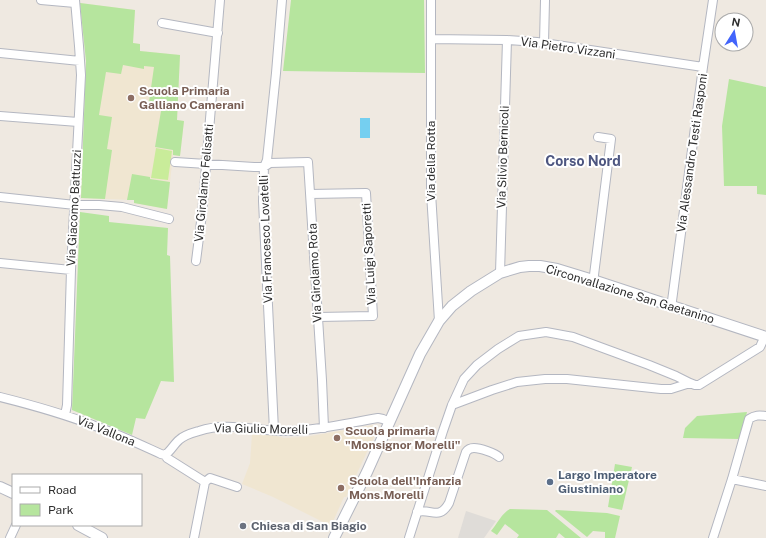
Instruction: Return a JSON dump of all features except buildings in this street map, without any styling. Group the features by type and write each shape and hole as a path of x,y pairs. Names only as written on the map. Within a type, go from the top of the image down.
{"street":[{"path":"41,0 75,2"},
{"name":"Via Girolamo Felisatti","path":"196,261 202,214 220,0"},
{"name":"Via Francesco Lovatelli","path":"274,430 263,201 264,167 267,160 282,0"},
{"name":"Via della Rotta","path":"431,0 431,193 439,321"},
{"path":"544,43 545,0"},
{"name":"Via Alessandro Testi Rasponi","path":"670,305 672,301 713,0"},
{"name":"Via Giacomo Battuzzi","path":"65,415 67,405 71,270 81,75 75,2"},
{"path":"162,23 218,33"},
{"name":"Via Pietro Vizzani","path":"431,39 507,40 544,43 703,67"},
{"name":"Via Silvio Bernicoli","path":"500,274 507,40"},
{"path":"0,53 80,61"},
{"path":"0,116 78,122"},
{"path":"593,280 611,139 598,137"},
{"path":"176,162 264,167"},
{"name":"Via Girolamo Rota","path":"264,167 270,163 308,162 324,428"},
{"name":"Via Luigi Saporetti","path":"310,194 366,193 372,316 318,317"},
{"path":"0,197 75,205 122,207 169,219"},
{"path":"0,263 71,270"},
{"name":"Circonvallazione San Gaetanino","path":"334,538 390,422 420,354 439,321 452,306 471,291 500,274 520,267 540,266 557,269 765,337"},
{"path":"409,538 440,437 464,379 477,365 498,349 519,336 546,332 573,337 649,365 695,385 702,384 760,347 765,337"},
{"path":"452,405 517,382 545,379 567,379 661,389 671,389 690,383"},
{"name":"Via Vallona","path":"0,397 65,415 96,426 164,455 205,482"},
{"path":"713,538 749,419 754,416 766,416"},
{"name":"Via Giulio Morelli","path":"164,455 169,453 180,439 207,428 238,427 288,431 324,428 378,418 390,422"},
{"path":"417,512 422,511 438,513 446,509 468,449 478,448 497,455 499,458"},
{"path":"194,538 205,482 210,478 237,487"},
{"path":"732,479 766,486"},
{"path":"1,487 12,492"},
{"path":"10,538 16,526"},
{"path":"80,526 102,538"}],"shaded area":[{"name":"Scuola Primaria Galliano Camerani","path":"80,3 135,10 133,43 140,44 140,51 180,55 177,120 184,121 180,156 173,155 167,209 134,203 134,200 81,198 86,61"},
{"path":"374,425 377,427 377,430 331,526 273,497 242,484 250,463 252,434 272,435 284,438 305,437"},
{"path":"466,511 496,521 484,538 458,538"}],"green space":[{"path":"291,0 424,0 425,73 283,71"},
{"path":"80,3 135,10 133,43 140,44 140,51 180,55 177,120 184,121 180,156 173,155 173,150 155,147 162,105 149,102 154,67 144,66 144,69 123,65 121,74 106,72 99,115 112,117 107,149 112,150 105,199 81,198 86,61"},
{"path":"729,79 766,87 766,195 757,194 757,186 724,186 722,126"},
{"path":"156,148 172,151 168,180 151,178"},
{"path":"132,174 170,182 167,209 134,203 134,200 127,200"},
{"path":"80,212 109,216 109,222 168,228 167,255 170,256 174,382 161,381 145,419 136,418 132,435 72,410"},
{"path":"747,412 740,439 683,438 685,428 697,416"},
{"path":"615,464 632,467 622,510 608,507"},
{"path":"510,509 547,510 581,538 565,538 559,533 556,538 517,538 519,535 505,524 497,535 491,531 502,516"},
{"path":"555,511 607,513 620,516 615,538 605,538 605,532 593,531 587,537"}],"water":[{"path":"360,118 370,118 370,138 360,138"}],"place":[{"name":"Scuola Primaria Galliano Camerani","path":"131,98"},
{"name":"Scuola primaria \"Monsignor Morelli\"","path":"337,438"},
{"name":"Largo Imperatore Giustiniano","path":"550,482"},
{"name":"Scuola dell'Infanzia Mons.Morelli","path":"341,488"},
{"name":"Chiesa di San Biagio","path":"243,526"}],"district":[{"name":"Corso Nord","path":"583,161"}]}
